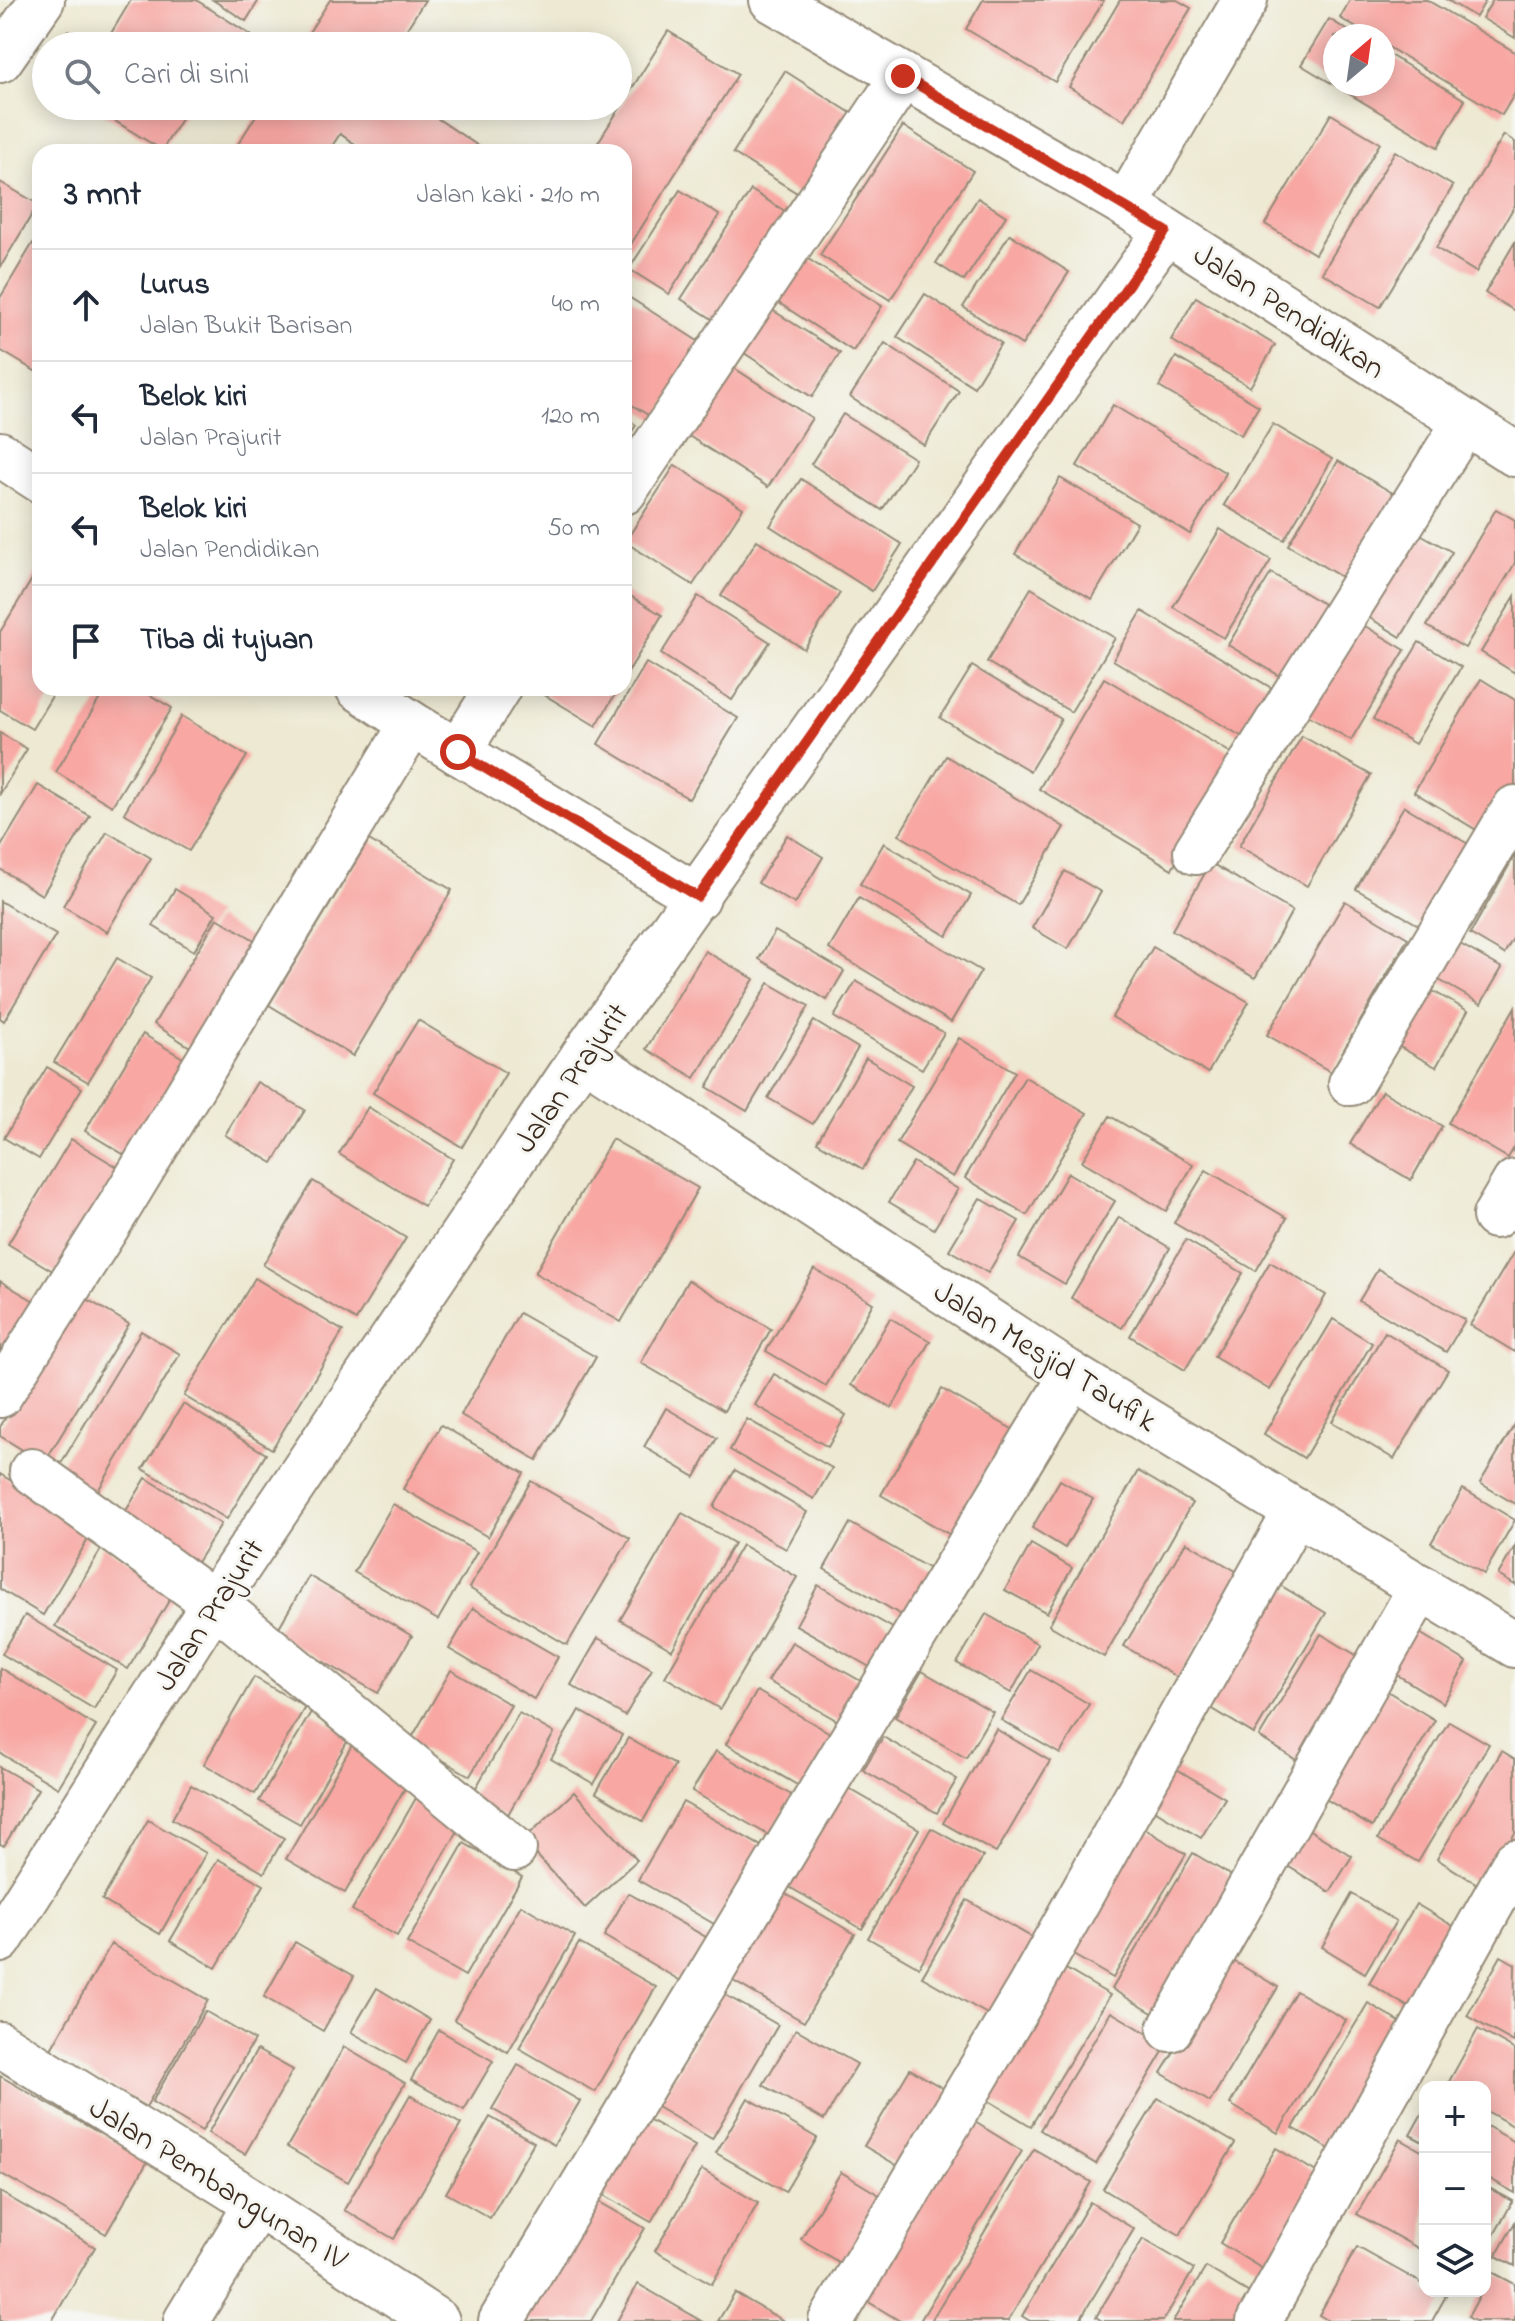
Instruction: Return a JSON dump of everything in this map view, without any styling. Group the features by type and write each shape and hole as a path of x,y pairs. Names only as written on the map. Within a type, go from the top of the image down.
{"street":[{"path":"0,60 42,0"},
{"name":"Jalan Pendidikan","path":"773,0 1126,205 1515,454"},
{"path":"1126,205 1245,0"},
{"path":"632,480 903,76"},
{"name":"Jalan Prajurit","path":"0,1940 214,1603 583,1056 1166,231"},
{"path":"1196,852 1465,422"},
{"path":"0,454 32,475"},
{"path":"370,696 698,897"},
{"path":"458,752 493,696"},
{"path":"0,1395 120,1206 412,724"},
{"path":"1351,1083 1515,808"},
{"name":"Jalan Mesjid Taufik","path":"583,1056 1072,1375 1515,1645"},
{"path":"501,2321 1072,1375"},
{"path":"32,1471 214,1603 514,1849"},
{"path":"831,2321 1029,1988 1296,1511"},
{"path":"1170,2029 1421,1587"},
{"path":"1259,2321 1515,1862"},
{"name":"Jalan Pembangunan IV","path":"0,2044 257,2204 437,2321"},
{"path":"186,2321 257,2204"}],"building":[{"path":"131,0 196,0 246,32 112,32"},
{"path":"213,0 259,0 246,21"},
{"path":"330,0 425,0 405,32 309,32"},
{"path":"983,0 1104,0 1055,82 966,29"},
{"path":"1120,0 1177,0 1191,8 1124,120 1069,87"},
{"path":"1350,0 1427,0 1515,52 1515,93 1502,115 1395,51 1395,24 1350,24 1340,18"},
{"path":"1447,0 1486,0 1476,17"},
{"path":"1493,0 1515,0 1515,38 1482,18"},
{"path":"1323,29 1323,78 1301,65"},
{"path":"668,31 738,74 632,242 632,144 597,144 612,120 632,120 632,88"},
{"path":"1395,58 1465,100 1438,147 1353,96 1395,96"},
{"path":"785,71 865,122 813,203 733,153"},
{"path":"1331,114 1380,143 1315,254 1265,224"},
{"path":"114,120 180,120 166,144 152,144"},
{"path":"253,120 440,120 475,144 355,144 340,134 333,144 238,144"},
{"path":"903,126 973,171 890,300 820,255"},
{"path":"1504,135 1515,142 1515,205 1476,272 1436,248"},
{"path":"1395,151 1453,186 1380,307 1322,273"},
{"path":"0,182 32,201 32,214 0,268"},
{"path":"680,190 719,215 669,294 632,271 632,264"},
{"path":"751,190 799,220 728,329 681,299"},
{"path":"978,198 1006,216 964,281 936,263"},
{"path":"1010,234 1069,272 1022,345 963,307"},
{"path":"1515,242 1515,311 1485,293"},
{"path":"32,245 32,369 0,350 0,298"},
{"path":"805,257 882,306 853,351 776,301"},
{"path":"925,294 1001,343 974,387 897,337"},
{"path":"1196,297 1275,345 1250,387 1171,340"},
{"path":"632,299 704,345 656,420 632,405"},
{"path":"766,306 840,353 812,397 738,349"},
{"path":"885,343 959,391 924,445 850,397"},
{"path":"1176,357 1259,406 1241,435 1159,387"},
{"path":"723,361 812,418 768,487 678,429"},
{"path":"1113,405 1226,473 1190,534 1077,466"},
{"path":"843,414 915,459 882,510 811,464"},
{"path":"1273,424 1332,459 1284,540 1224,505"},
{"path":"1338,461 1403,499 1353,584 1288,545"},
{"path":"675,465 743,508 693,585 632,546 632,531"},
{"path":"1060,478 1137,523 1092,599 1015,554"},
{"path":"801,479 902,544 872,591 770,526"},
{"path":"1496,509 1515,520 1515,563 1465,648 1427,626"},
{"path":"1220,529 1271,560 1224,638 1173,607"},
{"path":"1415,531 1452,552 1401,637 1365,615"},
{"path":"757,540 840,593 804,649 721,596"},
{"path":"1271,573 1332,609 1290,682 1228,645"},
{"path":"32,579 32,696 52,696 32,729 0,710 0,632"},
{"path":"1031,588 1115,638 1071,712 987,662"},
{"path":"698,596 770,642 732,700 661,654"},
{"path":"1515,596 1515,673 1481,652"},
{"path":"632,597 662,615 632,666"},
{"path":"1142,611 1285,696 1256,745 1113,660"},
{"path":"1360,623 1405,650 1351,740 1306,714"},
{"path":"1419,642 1461,667 1415,744 1373,719"},
{"path":"646,663 738,718 689,799 598,744 626,696 632,696 632,687"},
{"path":"972,666 1061,719 1030,771 940,718"},
{"path":"1104,678 1238,757 1172,869 1039,789"},
{"path":"1481,679 1515,700 1515,791 1488,837 1414,792"},
{"path":"101,696 152,696 172,708 112,806 56,772"},
{"path":"546,696 614,696 596,726"},
{"path":"182,716 247,756 189,851 124,813"},
{"path":"0,733 27,749 0,794"},
{"path":"1302,736 1371,775 1307,886 1239,846"},
{"path":"946,756 1064,827 1018,905 899,835"},
{"path":"38,785 90,816 42,895 0,869 0,848"},
{"path":"1404,806 1470,845 1422,927 1356,889"},
{"path":"107,832 151,858 107,932 63,906"},
{"path":"787,835 823,857 795,904 758,883"},
{"path":"369,840 452,890 353,1056 269,1005"},
{"path":"884,843 971,895 947,936 860,884"},
{"path":"1515,855 1515,935 1504,954 1470,934"},
{"path":"1211,863 1292,911 1255,978 1172,930"},
{"path":"1065,871 1101,892 1068,949 1032,928"},
{"path":"175,889 216,914 194,951 153,926"},
{"path":"859,898 981,971 951,1022 829,949"},
{"path":"0,901 56,935 4,1021 0,1018"},
{"path":"1345,901 1408,938 1331,1072 1267,1035"},
{"path":"217,918 263,945 198,1052 154,1024"},
{"path":"775,931 844,971 827,1000 759,959"},
{"path":"1460,944 1502,968 1481,1004 1439,980"},
{"path":"1153,947 1249,1002 1208,1073 1112,1017"},
{"path":"705,951 754,979 695,1078 646,1049"},
{"path":"117,958 151,978 88,1082 54,1062"},
{"path":"856,981 944,1033 922,1069 834,1017"},
{"path":"769,983 809,1006 747,1111 707,1087"},
{"path":"1424,986 1468,1011 1436,1067 1391,1042"},
{"path":"1515,1007 1515,1146 1508,1158 1448,1123"},
{"path":"418,1020 506,1073 462,1147 373,1093"},
{"path":"814,1021 858,1048 813,1124 768,1098"},
{"path":"143,1034 191,1063 133,1160 85,1131"},
{"path":"959,1038 1015,1072 953,1177 897,1143"},
{"path":"866,1058 912,1086 863,1169 817,1142"},
{"path":"47,1067 82,1088 39,1159 4,1138"},
{"path":"1025,1077 1087,1113 1027,1215 965,1178"},
{"path":"257,1082 305,1110 273,1163 225,1135"},
{"path":"1382,1091 1442,1126 1411,1180 1350,1144"},
{"path":"368,1107 453,1159 424,1206 339,1154"},
{"path":"1110,1116 1193,1165 1166,1211 1082,1161"},
{"path":"71,1139 119,1168 56,1273 8,1244"},
{"path":"612,1139 698,1188 621,1322 535,1273"},
{"path":"913,1162 958,1189 934,1229 889,1202"},
{"path":"1206,1170 1287,1218 1256,1271 1174,1223"},
{"path":"1068,1173 1115,1201 1065,1284 1019,1257"},
{"path":"313,1181 406,1238 356,1320 263,1265"},
{"path":"980,1198 1019,1221 988,1273 949,1250"},
{"path":"1119,1217 1170,1248 1122,1328 1071,1298"},
{"path":"1186,1240 1243,1273 1185,1370 1130,1336"},
{"path":"1515,1250 1515,1352 1470,1325"},
{"path":"1270,1262 1326,1295 1270,1390 1214,1357"},
{"path":"814,1269 873,1303 826,1386 766,1351"},
{"path":"1378,1269 1465,1320 1446,1352 1359,1301"},
{"path":"255,1278 343,1331 272,1449 184,1396"},
{"path":"688,1280 771,1329 724,1411 641,1363"},
{"path":"0,1281 39,1304 0,1369"},
{"path":"80,1295 129,1324 44,1463 0,1436 0,1427"},
{"path":"519,1313 596,1357 537,1460 461,1415"},
{"path":"890,1318 930,1341 892,1408 851,1385"},
{"path":"1333,1319 1372,1343 1304,1458 1264,1434"},
{"path":"141,1331 180,1354 96,1494 57,1470"},
{"path":"1385,1332 1448,1370 1394,1459 1332,1422"},
{"path":"774,1374 846,1415 828,1447 755,1405"},
{"path":"942,1389 1026,1437 966,1544 881,1495"},
{"path":"183,1404 266,1454 227,1519 143,1469"},
{"path":"666,1408 717,1438 695,1477 644,1447"},
{"path":"747,1419 832,1468 814,1499 730,1450"},
{"path":"1515,1424 1515,1504 1480,1483"},
{"path":"441,1425 524,1473 488,1537 403,1489"},
{"path":"735,1470 807,1512 786,1549 714,1507"},
{"path":"1138,1471 1192,1503 1104,1657 1049,1625"},
{"path":"0,1474 93,1531 43,1615 0,1589"},
{"path":"146,1478 221,1524 196,1564 121,1519"},
{"path":"1060,1480 1093,1499 1065,1548 1032,1528"},
{"path":"531,1481 630,1538 567,1645 469,1588"},
{"path":"1463,1489 1515,1520 1484,1574 1431,1543"},
{"path":"393,1504 477,1552 438,1620 354,1572"},
{"path":"682,1513 734,1543 672,1650 620,1620"},
{"path":"850,1523 935,1572 908,1619 824,1569"},
{"path":"1186,1542 1241,1574 1178,1678 1124,1646"},
{"path":"1031,1544 1072,1568 1047,1613 1005,1590"},
{"path":"742,1545 797,1577 720,1709 665,1677"},
{"path":"103,1546 176,1589 128,1669 55,1626"},
{"path":"1515,1546 1515,1585 1498,1575"},
{"path":"309,1576 412,1636 378,1693 275,1634"},
{"path":"1270,1579 1326,1613 1254,1734 1198,1700"},
{"path":"818,1585 898,1631 875,1670 796,1625"},
{"path":"473,1608 558,1657 534,1699 449,1649"},
{"path":"986,1614 1038,1644 1011,1693 957,1663"},
{"path":"25,1615 117,1670 94,1709 2,1654"},
{"path":"1410,1627 1467,1662 1443,1703 1386,1668"},
{"path":"1321,1634 1366,1661 1303,1764 1259,1737"},
{"path":"598,1638 652,1669 625,1716 571,1685"},
{"path":"792,1642 866,1684 843,1724 768,1681"},
{"path":"0,1668 96,1726 58,1788 0,1753"},
{"path":"451,1670 511,1705 470,1776 410,1741"},
{"path":"1031,1670 1089,1704 1060,1754 1001,1720"},
{"path":"922,1671 993,1712 966,1758 895,1717"},
{"path":"254,1677 305,1707 255,1794 204,1764"},
{"path":"1382,1688 1435,1720 1372,1827 1319,1795"},
{"path":"757,1691 837,1737 806,1790 726,1744"},
{"path":"579,1710 622,1735 594,1784 551,1759"},
{"path":"311,1712 351,1735 300,1824 259,1801"},
{"path":"519,1713 554,1733 506,1818 470,1798"},
{"path":"1449,1721 1489,1744 1418,1862 1378,1839"},
{"path":"996,1729 1050,1761 996,1853 943,1823"},
{"path":"883,1737 957,1779 937,1813 863,1770"},
{"path":"628,1738 675,1765 643,1821 596,1793"},
{"path":"352,1745 410,1779 345,1893 286,1859"},
{"path":"716,1751 793,1796 770,1836 692,1791"},
{"path":"1502,1751 1515,1759 1515,1833 1482,1887 1437,1859"},
{"path":"0,1767 38,1789 4,1846 0,1844"},
{"path":"1175,1768 1225,1798 1201,1838 1151,1808"},
{"path":"841,1784 919,1829 862,1929 784,1884"},
{"path":"191,1785 284,1838 264,1873 172,1819"},
{"path":"574,1792 637,1860 585,1908 523,1840"},
{"path":"416,1798 462,1824 397,1936 352,1910"},
{"path":"683,1802 766,1849 721,1928 638,1880"},
{"path":"148,1820 206,1853 160,1934 102,1900"},
{"path":"1137,1824 1186,1854 1113,1978 1063,1949"},
{"path":"1303,1826 1352,1856 1330,1892 1281,1862"},
{"path":"931,1828 983,1857 919,1967 868,1938"},
{"path":"464,1843 522,1877 465,1976 407,1943"},
{"path":"1193,1853 1240,1881 1159,2017 1112,1989"},
{"path":"218,1859 264,1885 216,1968 170,1941"},
{"path":"779,1890 855,1934 804,2022 728,1978"},
{"path":"628,1893 711,1940 686,1984 604,1936"},
{"path":"1352,1894 1396,1921 1365,1973 1322,1947"},
{"path":"967,1900 1040,1942 996,2019 922,1977"},
{"path":"1416,1904 1465,1933 1418,2013 1369,1983"},
{"path":"521,1905 575,1936 508,2052 454,2020"},
{"path":"295,1942 354,1976 323,2031 264,1997"},
{"path":"579,1943 656,1987 595,2092 519,2048"},
{"path":"111,1944 208,2000 146,2107 50,2051"},
{"path":"1501,1956 1515,1964 1514,2042 1467,2016"},
{"path":"1230,1959 1278,1987 1210,2102 1161,2073"},
{"path":"1059,1965 1110,1995 1031,2126 981,2096"},
{"path":"377,1988 430,2020 406,2063 351,2032"},
{"path":"1296,1991 1346,2020 1278,2133 1230,2104"},
{"path":"722,1993 778,2025 712,2139 657,2107"},
{"path":"1368,2003 1415,2031 1340,2155 1293,2128"},
{"path":"205,2011 254,2040 202,2131 152,2102"},
{"path":"1111,2012 1167,2045 1096,2164 1040,2130"},
{"path":"796,2029 857,2064 824,2120 763,2085"},
{"path":"1478,2029 1515,2050 1515,2127 1491,2113 1491,2081 1449,2081"},
{"path":"439,2030 493,2061 464,2110 411,2080"},
{"path":"344,2047 405,2083 348,2182 287,2147"},
{"path":"257,2050 293,2070 245,2154 208,2133"},
{"path":"518,2065 580,2101 554,2145 492,2109"},
{"path":"910,2069 951,2093 905,2170 864,2146"},
{"path":"0,2076 148,2161 106,2234 0,2173"},
{"path":"410,2095 461,2124 394,2239 344,2210"},
{"path":"748,2098 817,2138 785,2192 716,2153"},
{"path":"1158,2098 1235,2143 1180,2235 1103,2189"},
{"path":"490,2117 534,2142 490,2218 446,2193"},
{"path":"648,2119 695,2146 651,2222 604,2195"},
{"path":"970,2119 1022,2151 920,2321 900,2321 862,2298"},
{"path":"1419,2119 1419,2140 1410,2135"},
{"path":"1491,2128 1515,2142 1515,2193 1491,2179"},
{"path":"1400,2139 1419,2150 1419,2249 1357,2214"},
{"path":"1276,2148 1333,2182 1276,2277 1220,2243"},
{"path":"1034,2149 1091,2182 1008,2321 931,2321"},
{"path":"702,2170 758,2203 712,2284 655,2251"},
{"path":"841,2172 889,2201 848,2268 801,2239"},
{"path":"1491,2189 1513,2201 1491,2240"},
{"path":"0,2192 95,2247 52,2321 0,2321"},
{"path":"594,2199 645,2228 591,2321 524,2321"},
{"path":"1090,2202 1134,2229 1079,2321 1030,2321 1022,2316"},
{"path":"1515,2222 1515,2266 1496,2256"},
{"path":"1143,2239 1194,2269 1163,2321 1102,2321 1096,2317"},
{"path":"1357,2247 1419,2282 1419,2297 1445,2297 1432,2321 1329,2321 1319,2315"},
{"path":"1206,2267 1261,2300 1248,2321 1173,2321"},
{"path":"1491,2274 1515,2284 1515,2321 1475,2321 1468,2317 1479,2297 1491,2297"},
{"path":"638,2284 702,2321 617,2321"},
{"path":"735,2293 784,2321 718,2321"}],"route":[{"path":"458,752 698,897 1166,231 903,76"}]}
